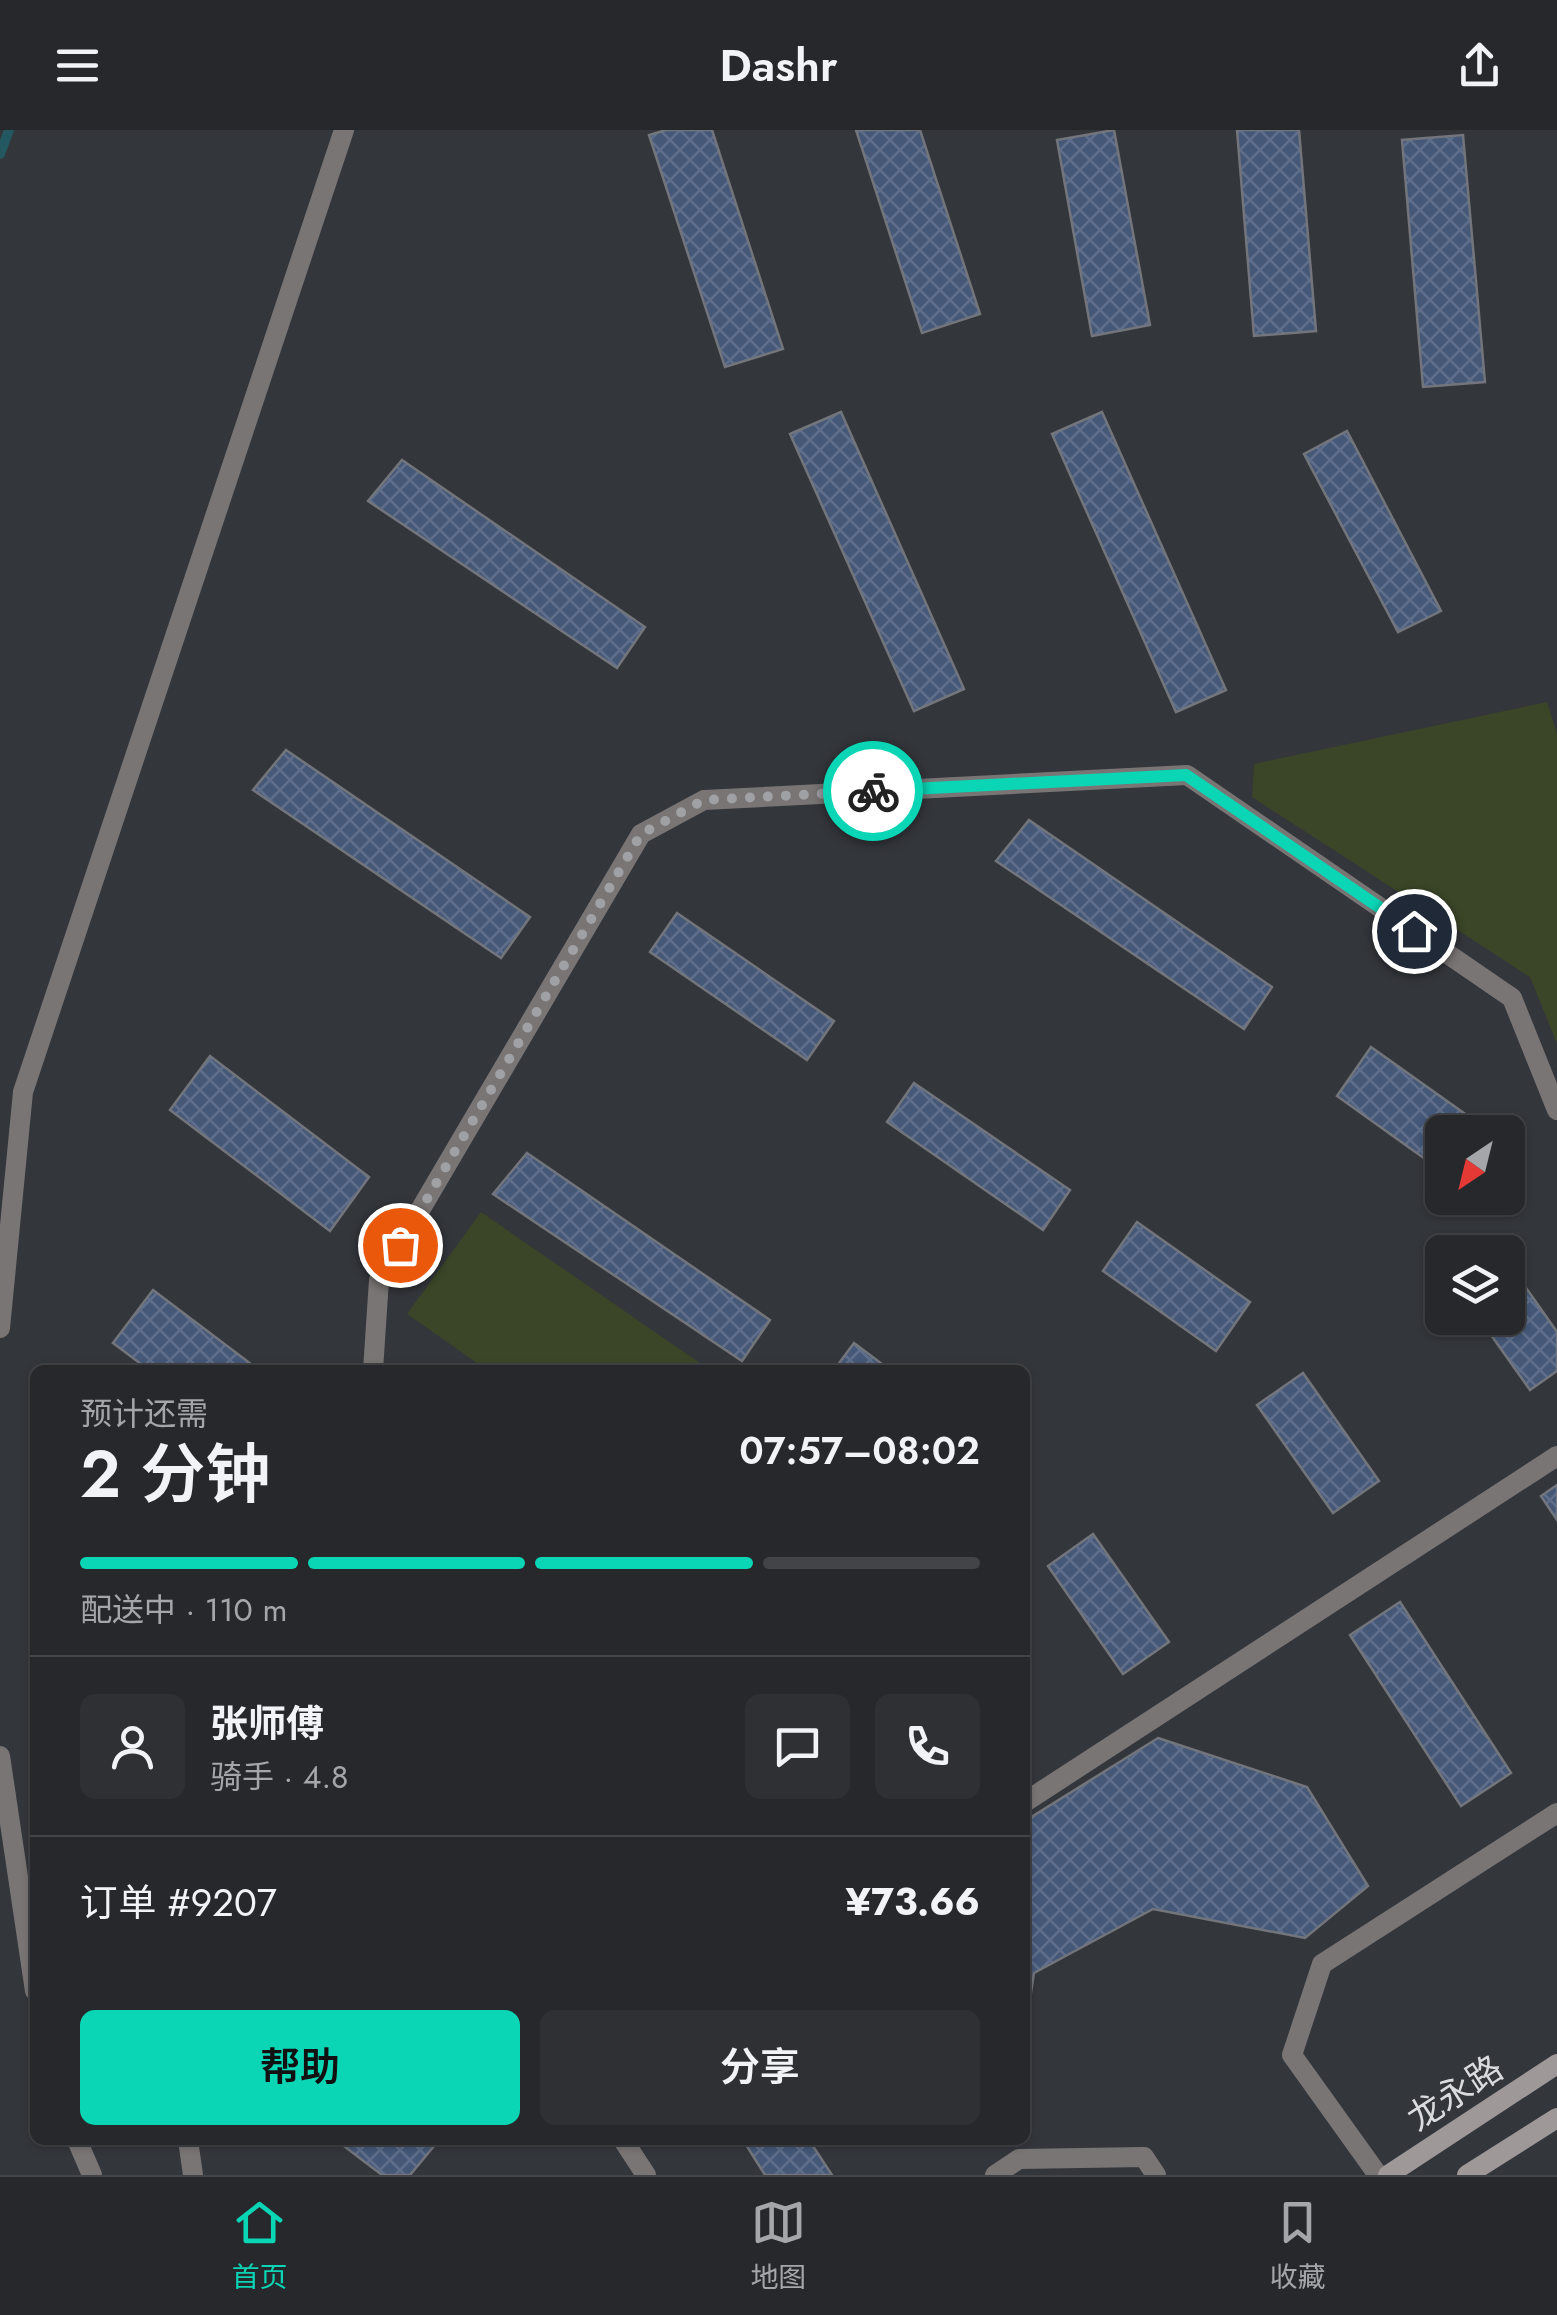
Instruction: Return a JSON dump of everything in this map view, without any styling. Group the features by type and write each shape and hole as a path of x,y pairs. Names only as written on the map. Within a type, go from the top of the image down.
{"main road":[{"name":"龙永路","path":"1388,2175 1557,2064"},
{"path":"1467,2175 1557,2118"}],"street":[{"path":"0,1328 23,1092 344,130"},
{"path":"373,1365 379,1280 641,834 704,800 1186,775 1512,998 1557,1110"},
{"path":"1030,1799 1557,1456"},
{"path":"0,1756 30,1957"},
{"path":"1378,2175 1292,2055 1322,1964 1557,1813"},
{"path":"80,2145 92,2175"},
{"path":"189,2145 193,2175"},
{"path":"627,2145 646,2175"},
{"path":"995,2175 1019,2159 1144,2157 1156,2175"}],"green space":[{"path":"1547,702 1557,734 1557,1044 1530,977 1252,797 1254,764"},
{"path":"481,1212 703,1365 480,1365 407,1314"}],"building":[{"path":"666,130 712,130 783,349 725,367 649,135"},
{"path":"856,130 920,130 980,314 922,333"},
{"path":"1114,130 1150,325 1092,336 1057,140"},
{"path":"1237,130 1299,130 1316,331 1254,336"},
{"path":"1463,135 1485,382 1423,387 1402,140"},
{"path":"841,412 964,689 914,711 790,434"},
{"path":"1102,412 1226,690 1176,712 1052,434"},
{"path":"1347,431 1441,611 1398,632 1304,454"},
{"path":"402,460 645,627 617,668 368,501"},
{"path":"286,750 530,917 501,958 253,790"},
{"path":"1029,820 1272,987 1244,1029 996,861"},
{"path":"677,913 834,1021 807,1060 650,952"},
{"path":"1371,1047 1467,1115 1425,1115 1425,1159 1337,1096"},
{"path":"210,1056 369,1177 330,1231 170,1110"},
{"path":"914,1083 1070,1190 1043,1230 887,1122"},
{"path":"527,1153 770,1320 742,1361 493,1194"},
{"path":"1137,1222 1250,1302 1216,1351 1103,1271"},
{"path":"1525,1286 1557,1332 1557,1371 1530,1390 1491,1335 1525,1335"},
{"path":"153,1290 252,1365 142,1365 113,1343"},
{"path":"854,1343 883,1365 838,1365"},
{"path":"1303,1373 1379,1481 1333,1513 1257,1405"},
{"path":"1557,1485 1557,1520 1541,1496"},
{"path":"1093,1534 1169,1642 1123,1674 1048,1566"},
{"path":"1400,1602 1511,1773 1461,1806 1350,1635"},
{"path":"1158,1738 1307,1787 1368,1886 1305,1938 1153,1909 1034,1973 1030,1999 1030,1818"},
{"path":"343,2145 435,2145 410,2175 382,2175"},
{"path":"746,2145 812,2145 832,2175 765,2175"}],"waterway":[{"path":"0,154 9,130"}],"way so far":[{"path":"400,1245 641,834 704,800 873,791"}],"route":[{"path":"873,791 1186,775 1414,931"}]}
